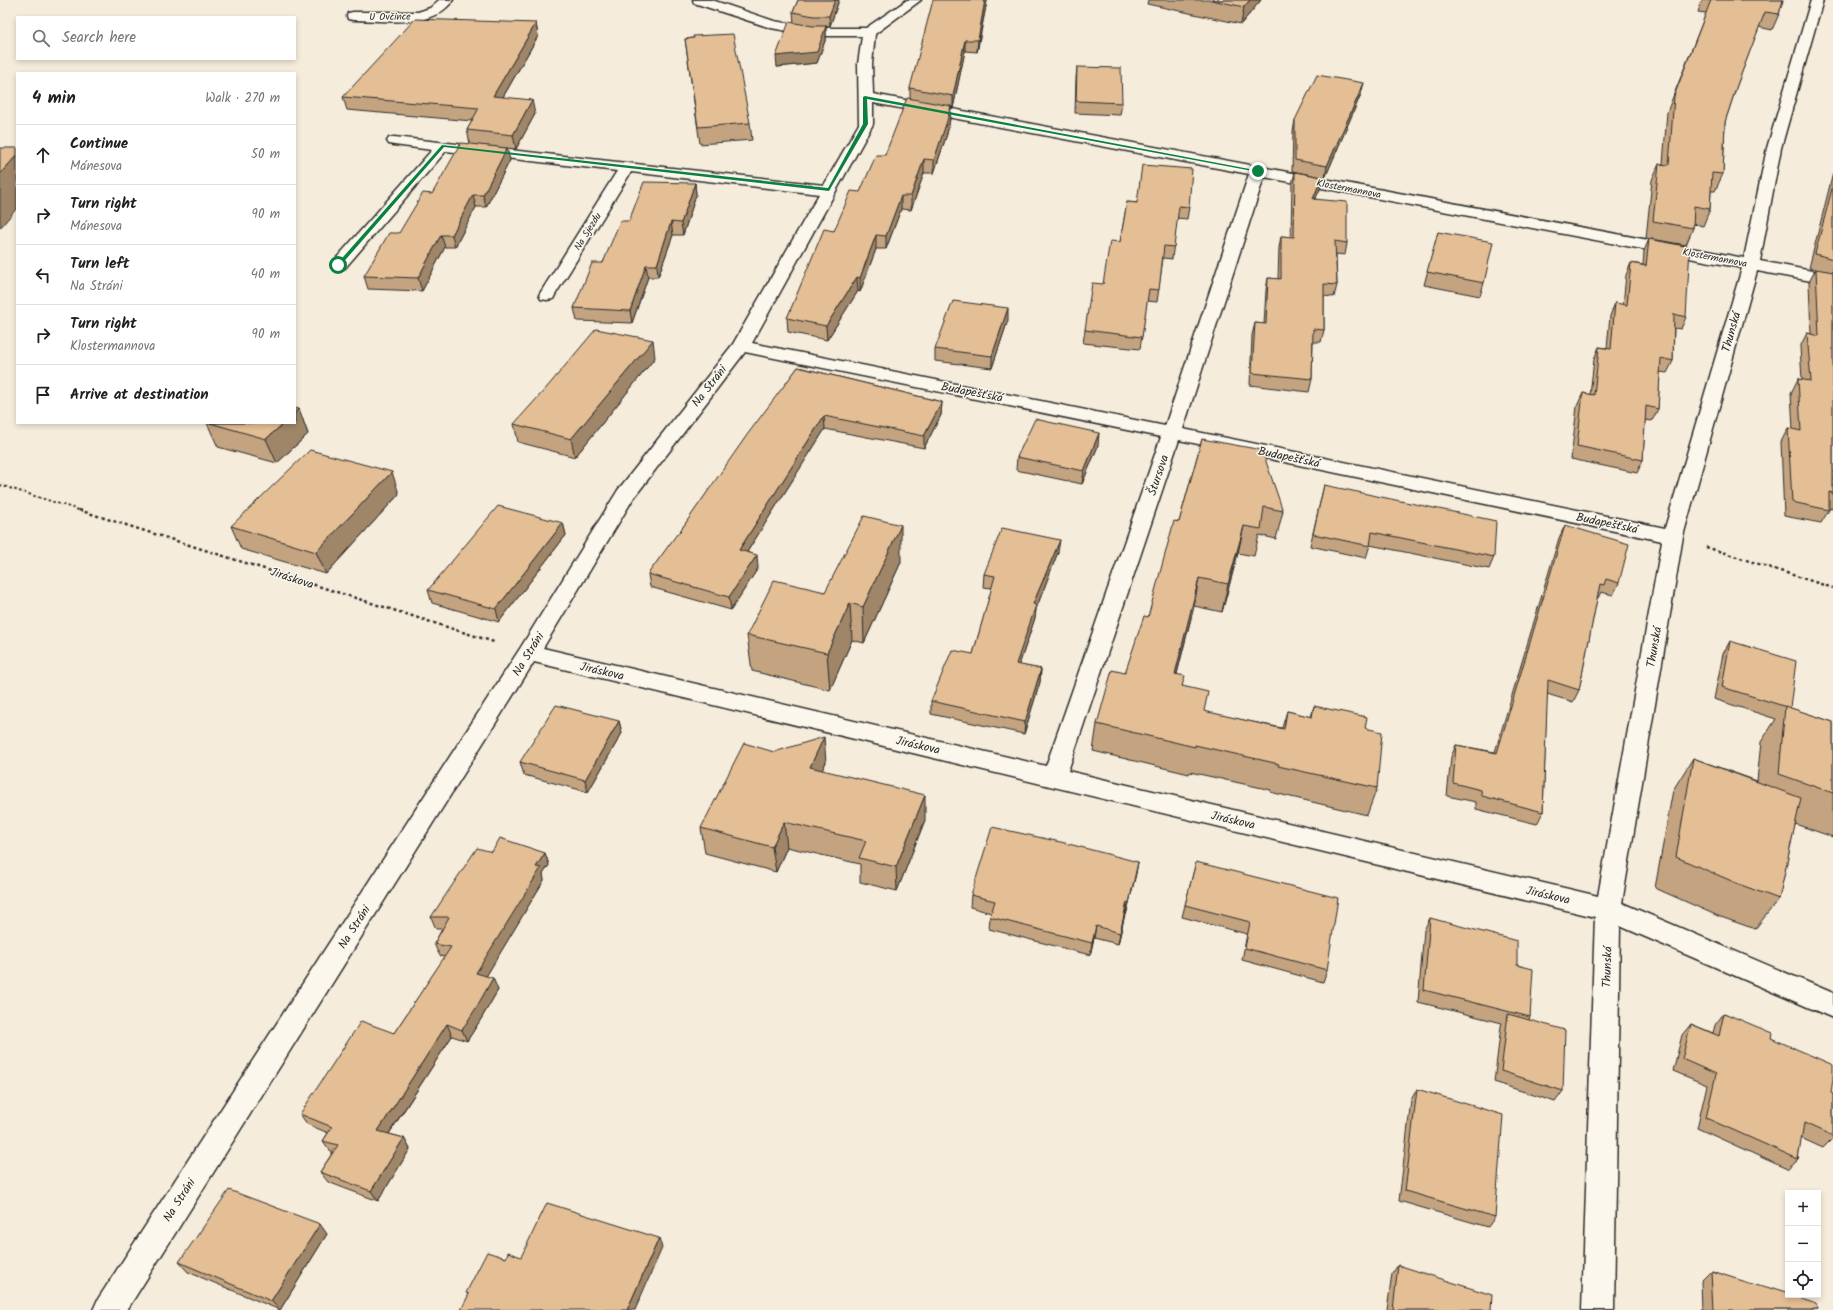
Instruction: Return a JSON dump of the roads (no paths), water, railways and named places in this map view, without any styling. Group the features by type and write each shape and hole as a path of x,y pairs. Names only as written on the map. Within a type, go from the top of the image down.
{"street":[{"name":"U Ovčince","path":"353,16 396,17 415,15 435,11 447,0"},
{"path":"699,0 771,24 814,32 869,32 915,0"},
{"name":"Thunská","path":"1598,1310 1608,909 1673,536 1751,264 1774,148 1817,0"},
{"name":"Na Stráni","path":"109,1310 529,653 625,495 741,346 866,124 865,64 869,32"},
{"name":"Klostermannova","path":"865,97 1833,280"},
{"path":"394,141 829,190"},
{"path":"338,265 443,146"},
{"name":"Na Sjezdu","path":"547,295 627,167"},
{"name":"Štursova","path":"1054,777 1172,433 1258,171"},
{"name":"Budapešťská","path":"741,346 1673,536"},
{"name":"Jiráskova","path":"529,653 1608,909 1833,1006"}]}
